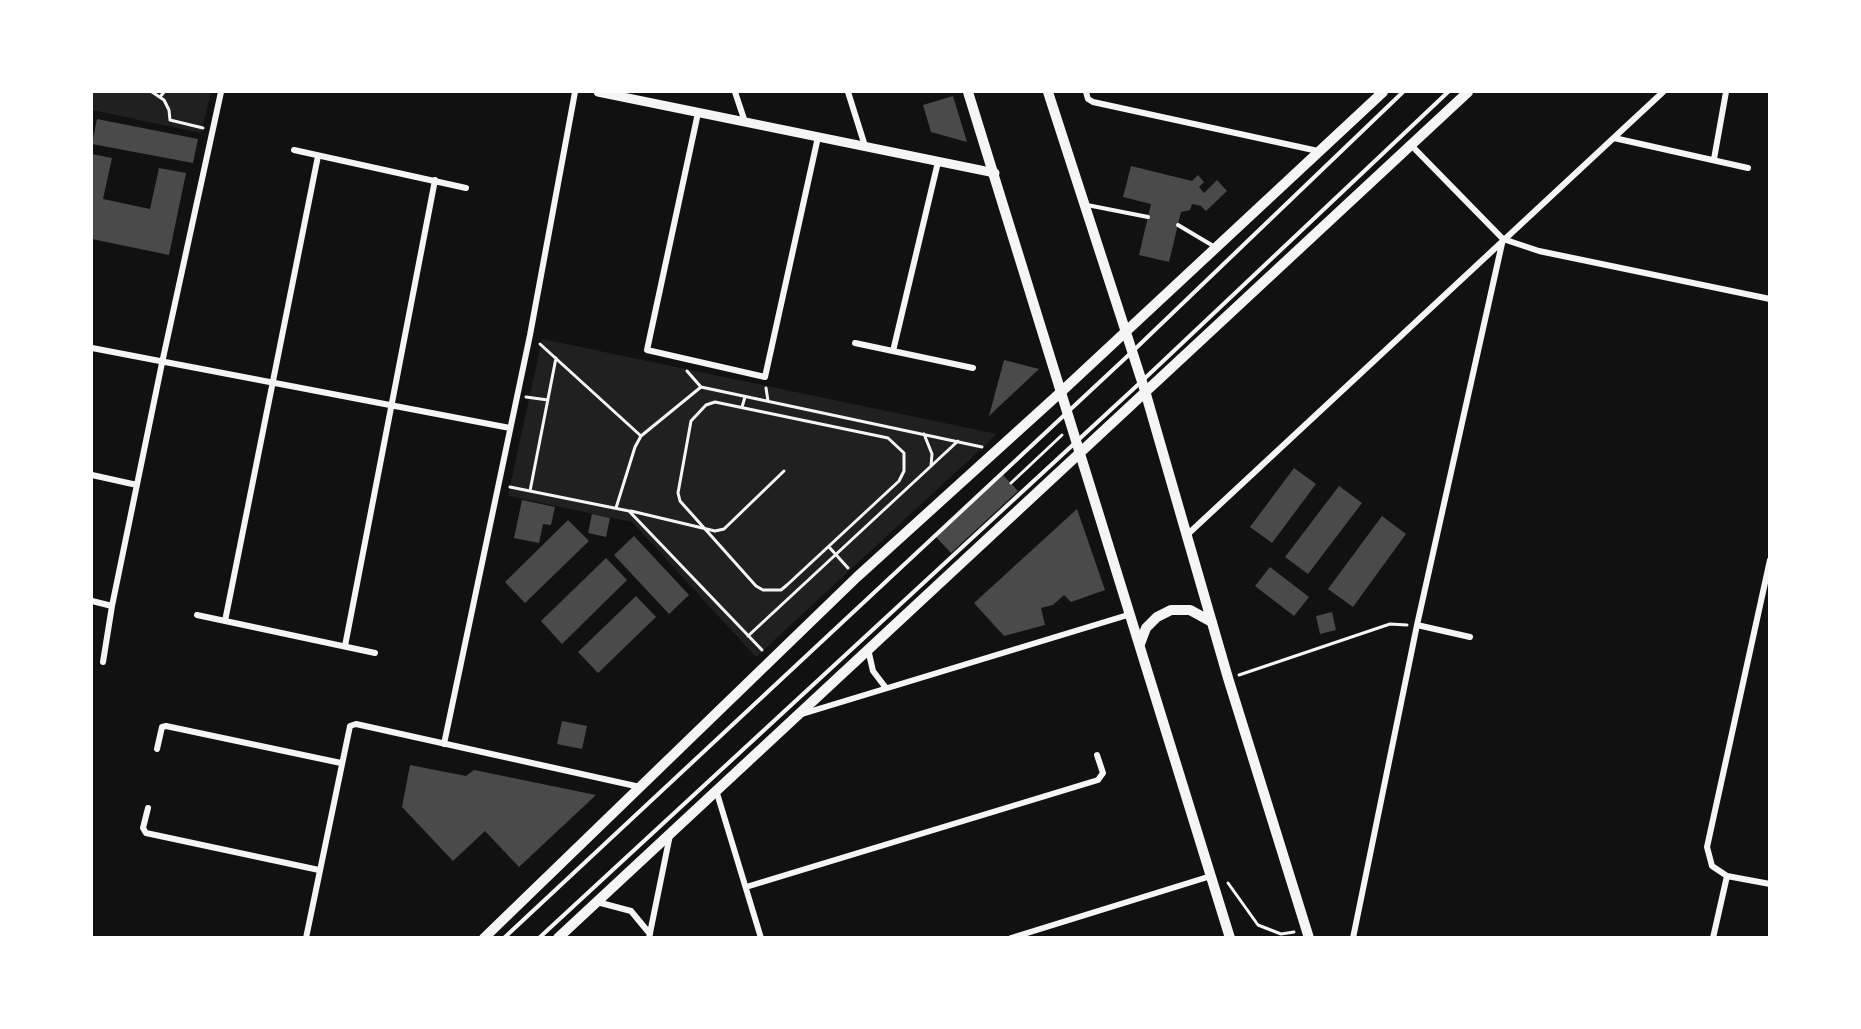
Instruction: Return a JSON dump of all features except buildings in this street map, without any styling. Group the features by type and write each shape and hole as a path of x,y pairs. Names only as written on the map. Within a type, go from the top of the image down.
{"main road":[{"path":"968,92 995,173 1061,392 1082,450 1140,644 1217,876 1230,938"},
{"path":"1048,92 1144,386 1228,678 1309,938"},
{"path":"484,938 857,577 995,449 1061,392 1383,92"},
{"path":"558,938 1082,450 1144,386 1468,92"},
{"path":"1140,644 1146,628 1157,617 1171,610 1190,610 1212,622"}],"street":[{"path":"103,662 112,606 162,363 221,92"},
{"path":"444,744 530,335 575,92"},
{"path":"598,92 623,94 699,113 995,173"},
{"path":"735,92 745,122"},
{"path":"848,92 865,146"},
{"path":"1086,92 1088,99 1093,102 1318,151"},
{"path":"1188,534 1503,239 1664,92"},
{"path":"1714,159 1726,92"},
{"path":"699,113 647,350 765,377 818,137"},
{"path":"1614,138 1748,168"},
{"path":"1410,144 1503,239 1539,251 1770,299"},
{"path":"294,150 466,188"},
{"path":"225,621 318,156"},
{"path":"893,351 938,162"},
{"path":"345,646 435,180"},
{"path":"1353,938 1417,625 1503,239"},
{"path":"855,344 973,368"},
{"path":"92,348 510,428"},
{"path":"92,475 137,485"},
{"path":"1770,560 1707,847 1712,866 1727,876 1770,884"},
{"path":"92,602 112,606"},
{"path":"796,716 1132,614"},
{"path":"197,615 375,653"},
{"path":"1417,625 1470,637"},
{"path":"868,649 873,671 886,688"},
{"path":"157,749 162,727 166,726 341,763"},
{"path":"306,938 350,726 640,787"},
{"path":"746,887 1098,780 1103,773 1097,755"},
{"path":"716,789 761,938"},
{"path":"147,808 143,828 146,833 319,870"},
{"path":"650,936 670,832"},
{"path":"1011,938 1217,876"},
{"path":"1713,938 1727,876"},
{"path":"596,902 631,911 650,936"}],"lane":[{"path":"504,938 1133,351 1403,92"},
{"path":"539,938 1077,439 1144,386 1449,92"},
{"path":"1083,204 1148,217"},
{"path":"1178,225 1216,247"}],"path":[{"path":"152,92 160,97 169,110 170,120 213,130"},
{"path":"160,97 164,92"},
{"path":"530,335 641,436"},
{"path":"674,356 701,387 995,449"},
{"path":"530,491 556,358"},
{"path":"616,508 635,447 641,436 701,387"},
{"path":"517,396 548,400"},
{"path":"742,407 745,397"},
{"path":"715,402 742,407 888,438 904,453 904,471 899,481 788,585 772,592 756,586 685,509 678,493 691,421 706,405 715,402"},
{"path":"1011,483 1073,425"},
{"path":"924,434 932,454 931,466"},
{"path":"748,636 958,441"},
{"path":"498,484 616,508 705,530 724,529 784,471"},
{"path":"629,511 772,660"},
{"path":"829,547 857,577"},
{"path":"1228,678 1390,624 1417,625"},
{"path":"1217,876 1258,925 1281,934 1294,932 1306,925"}],"shaded area":[{"path":"92,92 211,92 201,133 92,110"},
{"path":"542,339 997,434 756,657 632,522 508,496"}]}
